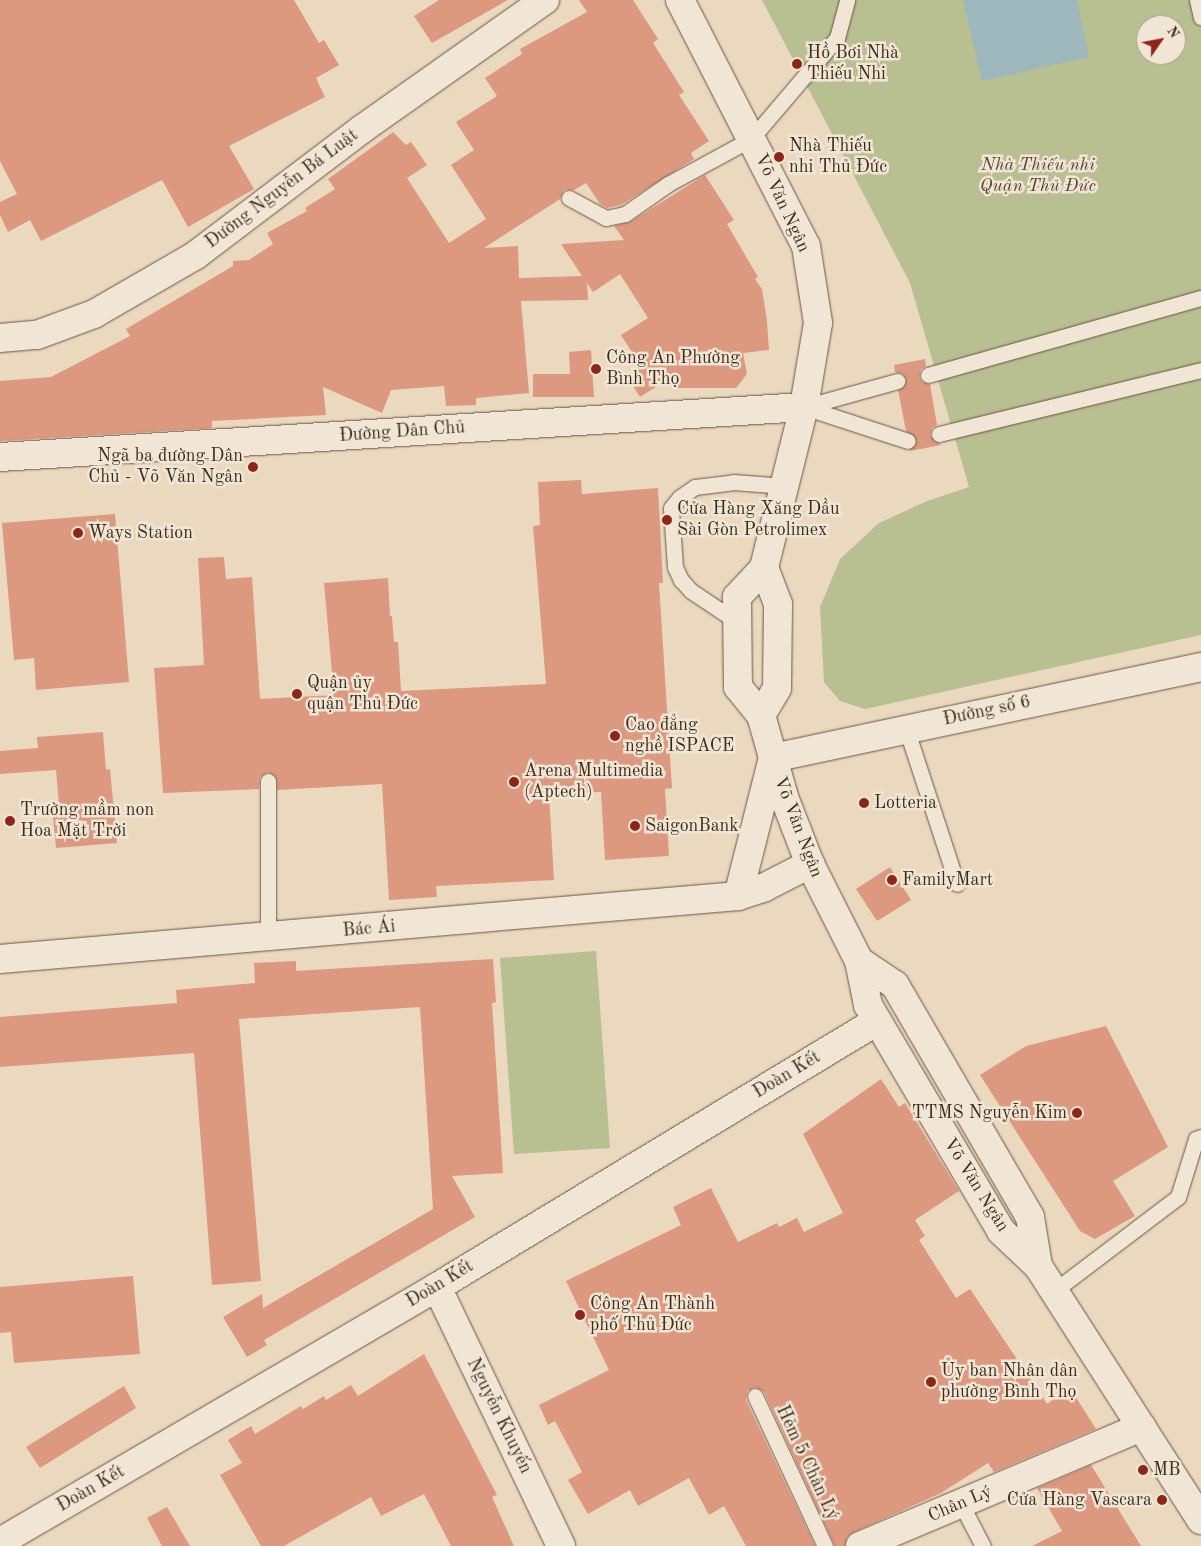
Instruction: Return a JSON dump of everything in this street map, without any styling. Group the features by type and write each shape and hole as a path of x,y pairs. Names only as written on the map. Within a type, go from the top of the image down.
{"street":[{"name":"Đường Nguyễn Bá Luật","path":"0,338 37,335 94,314 196,255 378,117 545,0"},
{"name":"Võ Văn Ngân","path":"680,0 806,246 818,323 804,407 764,568 737,597 738,687 762,715 773,758 810,864 859,961 868,1005 1002,1230 1038,1266"},
{"name":"Đường Dân Chủ","path":"0,457 804,407"},
{"path":"762,715 777,688 778,604 764,568"},
{"name":"Đường số 6","path":"773,758 906,728 1201,667"},
{"path":"738,896 773,758"},
{"name":"Bác Ái","path":"0,959 268,938 738,896 766,887 810,864"},
{"name":"Võ Văn Ngân","path":"859,961 895,985 1030,1216 1038,1266"},
{"name":"Đoàn Kết","path":"10,1536 437,1287 877,1020"},
{"path":"1038,1266 1201,1520"},
{"name":"Nguyễn Khuyến","path":"437,1287 561,1546"},
{"name":"Chân Lý","path":"860,1546 1142,1427"}],"lane":[{"path":"569,198 606,218 626,214 668,184 751,139 836,38 847,0"},
{"path":"1197,0 1201,18"},
{"path":"928,374 1201,298"},
{"path":"939,434 1201,370"},
{"path":"804,407 896,381"},
{"path":"804,407 908,441"},
{"path":"736,621 691,591 681,580 675,567 672,508 678,498 695,487 733,482 785,486"},
{"path":"906,728 957,884"},
{"path":"268,781 268,938"},
{"path":"1054,1291 1178,1197 1196,1139 1201,1137"},
{"name":"Hẻm 5 Chân Lý","path":"755,1396 825,1546"},
{"path":"961,1504 983,1546"}],"green space":[{"name":"Nhà Thiếu nhi Quận Thủ Đức","path":"762,0 1201,0 1201,635 865,709 840,701 824,682 820,607 840,559 879,523 927,501 969,487 910,283"},
{"path":"596,951 610,1148 514,1154 500,958"}],"water":[{"path":"963,0 1077,0 1089,57 982,81"}],"building":[{"path":"0,0 294,0 319,43 324,40 339,65 316,78 325,97 229,146 254,189 188,227 162,180 41,241 30,220 8,232 0,215 0,202 17,194 0,161"},
{"path":"439,0 508,0 432,43 414,16"},
{"path":"579,0 633,0 658,39 653,43 684,92 679,95 709,141 691,153 694,159 621,205 607,208 600,204 586,183 574,190 564,190 560,199 484,248 518,246 519,278 582,276 561,244 624,240 614,226 630,222 705,175 734,220 727,224 758,277 755,279 762,289 767,321 769,350 743,353 747,374 736,388 676,388 675,375 640,397 631,383 639,363 621,335 648,318 620,274 593,292 587,283 588,300 521,301 529,393 476,398 476,405 446,406 444,386 391,390 382,413 323,387 326,415 212,421 212,428 0,441 0,381 51,377 130,336 126,329 233,266 233,261 249,260 273,244 267,233 307,211 305,208 335,189 328,179 393,132 406,145 411,142 427,165 407,178 449,243 486,219 451,165 474,150 456,122 497,96 485,78 522,54 520,49 587,12"},
{"path":"591,350 594,397 533,397 533,374 570,374 569,352"},
{"path":"925,359 926,366 921,369 919,377 922,382 930,384 937,425 932,428 930,436 941,445 910,451 917,440 906,431 898,390 904,387 906,379 903,374 895,372 894,365"},
{"path":"581,480 582,494 658,488 663,583 659,583 672,788 665,789 669,856 605,860 601,792 549,794 554,880 436,886 437,897 389,900 382,784 277,790 276,777 268,772 260,777 259,789 163,793 154,668 204,665 198,558 224,557 226,579 252,577 260,699 334,695 324,583 388,578 390,616 392,616 394,642 398,642 401,691 546,684 533,526 540,525 538,482"},
{"path":"115,514 129,682 36,690 34,658 14,660 2,523"},
{"path":"103,732 106,770 110,769 117,843 56,848 53,816 60,815 56,770 0,774 0,751 38,748 37,737"},
{"path":"890,867 911,900 877,921 856,889"},
{"path":"493,959 496,1002 492,1003 503,1173 452,1176 475,1217 264,1340 267,1345 247,1357 223,1317 262,1294 263,1308 433,1209 420,1007 239,1019 261,1281 212,1285 194,1053 0,1067 0,1017 177,1003 176,990 255,983 254,963 296,961 296,971"},
{"name":"TTMS Nguyễn Kim","path":"1106,1026 1168,1147 1113,1181 1135,1216 1095,1239 1080,1231 980,1075 1026,1046"},
{"path":"881,1079 899,1107 905,1103 959,1191 915,1220 925,1236 919,1240 956,1298 970,1289 1047,1404 1070,1388 1096,1429 994,1472 988,1463 941,1493 854,1532 847,1537 845,1546 835,1546 764,1392 755,1387 747,1391 746,1400 815,1546 746,1546 724,1506 709,1515 689,1478 638,1506 630,1490 588,1514 568,1480 582,1472 555,1421 548,1425 539,1405 609,1370 566,1281 681,1225 673,1207 711,1188 738,1242 777,1223 779,1227 797,1218 804,1232 843,1213 803,1134"},
{"path":"133,1276 140,1354 14,1363 11,1332 0,1333 0,1287"},
{"path":"424,1354 497,1495 492,1497 514,1546 451,1546 424,1494 381,1516 371,1497 284,1546 261,1546 220,1475 242,1463 228,1440 251,1426 255,1434 301,1406 303,1409 324,1396 326,1400 351,1385 358,1396"},
{"path":"124,1386 136,1408 40,1468 26,1447"},
{"path":"1091,1465 1141,1546 1032,1546 1062,1531 1037,1488"},
{"path":"167,1507 190,1546 162,1546 147,1518"}],"place":[{"name":"Hồ Bơi Nhà Thiếu Nhi","path":"797,64"},
{"name":"Nhà Thiếu nhi Thủ Đức","path":"779,157"},
{"name":"Công An Phường Bình Thọ","path":"596,369"},
{"name":"Ngã ba đường Dân Chủ - Võ Văn Ngân","path":"253,467"},
{"name":"Cửa Hàng Xăng Dầu Sài Gòn Petrolimex","path":"667,520"},
{"name":"Ways Station","path":"78,533"},
{"name":"Quận ủy quận Thủ Đức","path":"297,694"},
{"name":"Cao đẳng nghề ISPACE","path":"615,736"},
{"name":"Arena Multimedia (Aptech)","path":"514,782"},
{"name":"Lotteria","path":"864,803"},
{"name":"Trường mầm non Hoa Mặt Trời","path":"10,821"},
{"name":"SaigonBank","path":"635,826"},
{"name":"FamilyMart","path":"892,880"},
{"name":"TTMS Nguyễn Kim","path":"1077,1113"},
{"name":"Công An Thành phố Thủ Đức","path":"580,1315"},
{"name":"Ủy ban Nhân dân phường Bình Thọ","path":"931,1382"},
{"name":"MB","path":"1143,1470"},
{"name":"Cửa Hàng Vascara","path":"1162,1500"}]}
